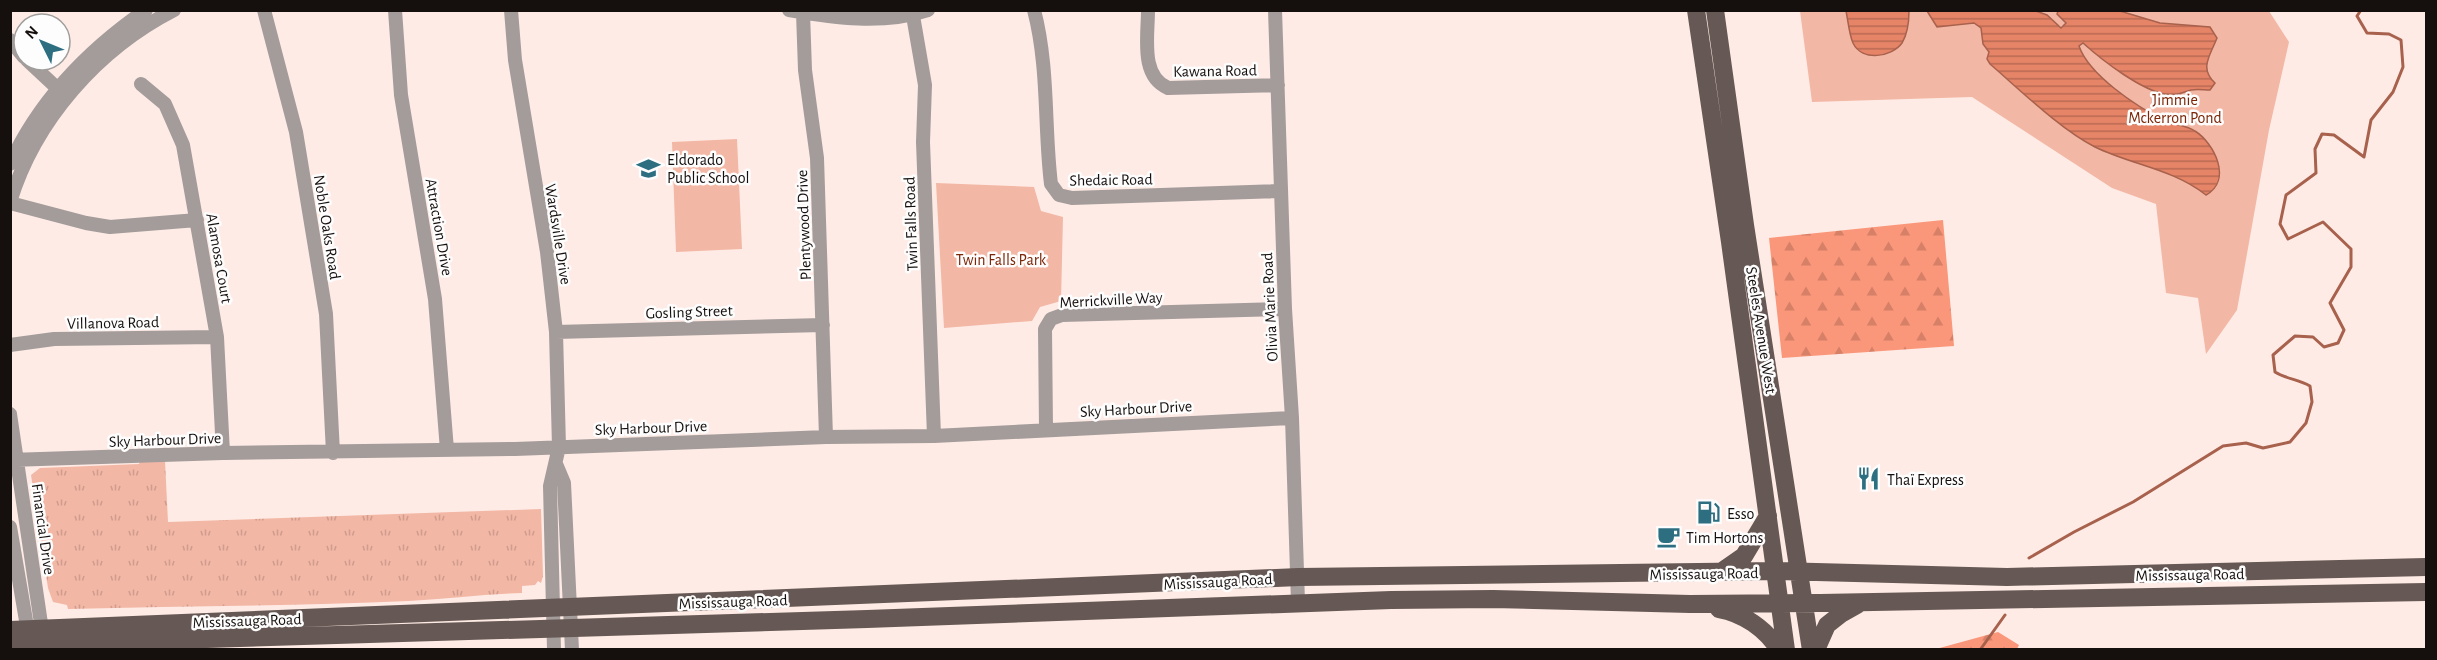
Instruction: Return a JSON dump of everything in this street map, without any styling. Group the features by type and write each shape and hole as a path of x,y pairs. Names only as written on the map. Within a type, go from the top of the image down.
{"main road":[{"name":"Steeles Avenue West","path":"1696,10 1786,650"},
{"name":"Steeles Avenue West","path":"1715,10 1745,225 1811,650"},
{"path":"1719,573 1744,556 1768,516"},
{"name":"Mississauga Road","path":"10,645 32,639 562,607 1299,577 1800,572 2018,577 2427,567"},
{"name":"Mississauga Road","path":"32,639 562,629 1298,602 1493,599 1690,604 1862,603 2427,592"},
{"path":"1816,650 1827,625 1841,614 1862,603"},
{"path":"1690,604 1724,610 1745,619 1763,631 1779,650"}],"street":[{"path":"10,164 18,146 57,88 88,55 146,10"},
{"path":"174,10 112,51 75,88 50,120 31,152 10,202 86,224 110,227 197,220"},
{"name":"Noble Oaks Road","path":"264,10 296,132 326,315 333,453"},
{"name":"Attraction Drive","path":"394,10 401,95 435,298 447,450"},
{"name":"Wardsville Drive","path":"511,10 515,60 547,252 556,332 559,447 550,486 562,607 562,629"},
{"path":"789,10 858,20 928,10"},
{"name":"Shedaic Road","path":"1034,10 1040,31 1051,184 1059,195 1072,198 1281,191"},
{"name":"Kawana Road","path":"1148,10 1150,71 1159,85 1168,88 1278,85"},
{"name":"Olivia Marie Road","path":"1275,10 1285,309 1299,577 1298,602"},
{"name":"Twin Falls Road","path":"912,12 925,85 923,142 934,436"},
{"name":"Plentywood Drive","path":"803,13 805,70 817,158 826,437"},
{"path":"39,72 57,88"},
{"name":"Alamosa Court","path":"141,84 165,104 183,145 217,337 223,453"},
{"name":"Merrickville Way","path":"1046,429 1045,329 1051,319 1062,315 1285,309"},
{"name":"Gosling Street","path":"556,332 823,325"},
{"name":"Villanova Road","path":"10,345 54,339 217,337"},
{"name":"Financial Drive","path":"10,414 32,639"},
{"name":"Sky Harbour Drive","path":"14,460 223,453 333,453 559,447 826,437 934,436 1292,418"},
{"name":"Financial Drive","path":"10,526 32,639"},
{"path":"554,650 562,629"},
{"path":"562,629 572,650"}],"green space":[{"name":"Jimmie Mckerron Pond","path":"1800,11 2269,11 2289,42 2269,130 2237,310 2206,354 2198,298 2166,293 2156,204 2112,188 1972,97 1812,102"},
{"path":"737,139 742,249 676,252 672,142"},
{"name":"Twin Falls Park","path":"936,183 1034,187 1041,211 1063,217 1061,301 1040,307 1032,321 944,328"},
{"path":"1943,220 1954,346 1782,358 1769,238"},
{"path":"140,461 165,461 168,522 541,509 543,576 541,583 538,581 535,585 522,586 522,593 409,601 68,609 67,605 53,602 48,588 31,475 40,468 139,464"},
{"path":"1998,632 2019,645 2017,649 1936,649"}],"shaded area":[{"path":"1846,11 1909,11 1907,31 1902,43 1891,52 1884,54 1863,53 1853,43"},
{"path":"1927,11 2036,11 2047,15 2061,28 2066,23 2057,14 2058,11 2120,11 2160,23 2210,27 2217,38 2207,62 2208,72 2215,83 2210,90 2191,90 2171,95 2158,92 2135,82 2083,43 2079,46 2084,57 2103,79 2128,99 2164,120 2191,129 2209,144 2218,162 2218,180 2214,188 2206,195 2180,179 2109,153 2082,140 1990,64 1987,59 1989,52 1983,44 1981,28 1974,23 1937,27"}],"waterway":[{"path":"2029,558 2133,502 2223,446 2246,443 2263,448 2290,442 2306,423 2312,402 2310,386 2275,372 2273,355 2295,336 2313,337 2324,347 2338,343 2344,330 2330,303 2351,267 2351,249 2323,222 2288,239 2280,224 2286,195 2316,173 2315,149 2322,134 2334,135 2364,157 2371,120 2393,92 2403,67 2401,40 2389,34 2367,33 2357,16 2361,10"},
{"path":"1980,650 2005,615"}],"place":[{"name":"Eldorado Public School","path":"649,168"},
{"name":"Thaï Express","path":"1869,479"},
{"name":"Esso","path":"1709,513"},
{"name":"Tim Hortons","path":"1668,537"}]}
